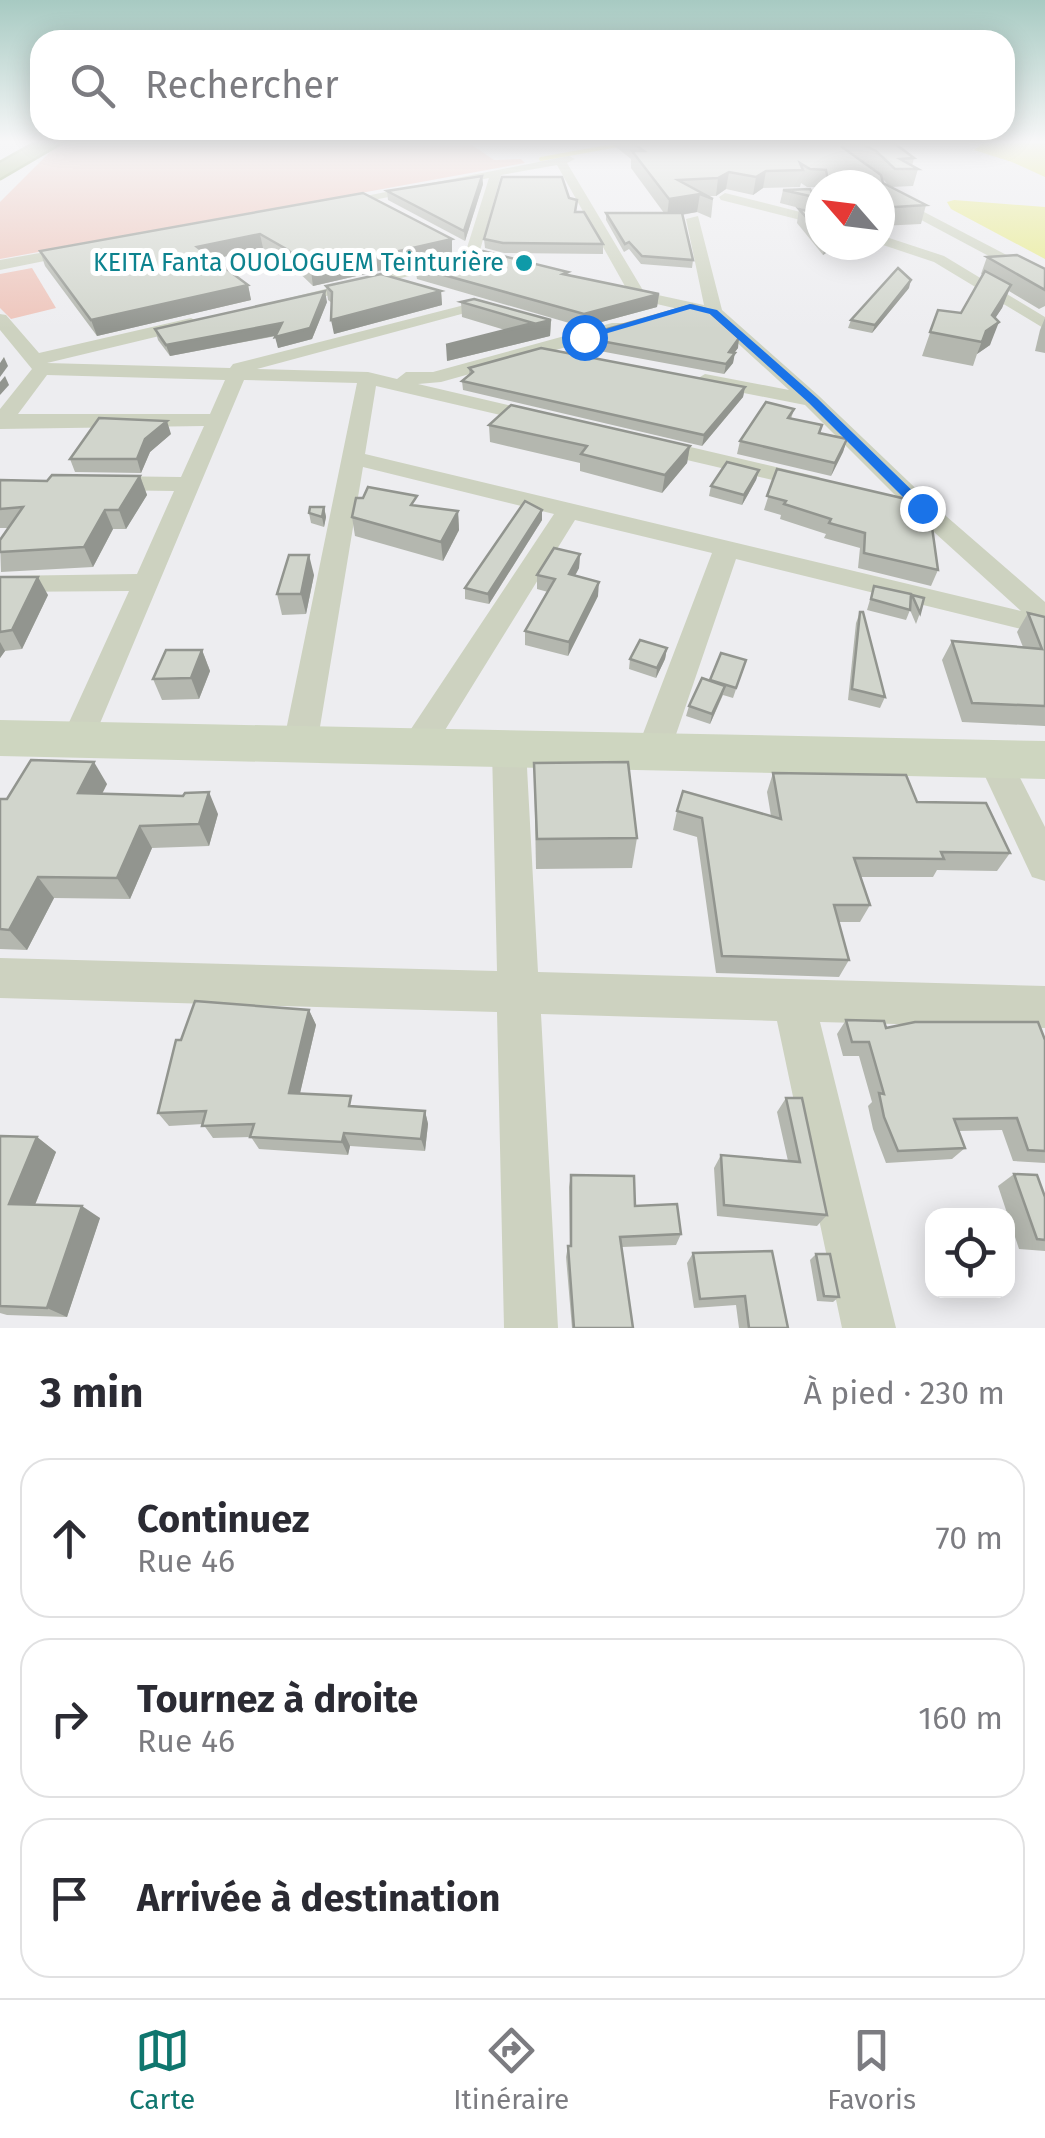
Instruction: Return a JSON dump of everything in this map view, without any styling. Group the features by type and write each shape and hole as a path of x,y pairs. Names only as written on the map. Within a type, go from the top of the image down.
{"street":[{"path":"315,206 321,205"},
{"path":"380,205 396,214"},
{"path":"477,255 489,205"},
{"path":"589,205 639,296"},
{"path":"757,205 805,217"},
{"path":"904,205 1045,281"},
{"path":"693,219 714,312"},
{"path":"895,244 938,259 1045,324"},
{"path":"0,265 103,246"},
{"path":"457,246 477,255"},
{"path":"267,305 477,255"},
{"path":"383,278 420,289"},
{"path":"604,287 714,312 813,401 922,508 1034,595 1045,617"},
{"path":"77,740 240,368 483,307 438,294"},
{"path":"1004,299 1045,296"},
{"path":"2,325 38,364 434,378 540,349 582,347 646,319 690,306"},
{"path":"1,421 38,364 209,319"},
{"path":"548,326 582,347"},
{"path":"677,375 813,401"},
{"path":"368,378 559,423"},
{"path":"300,745 368,378"},
{"path":"1,421 218,420"},
{"path":"635,441 826,486"},
{"path":"353,458 1045,626"},
{"path":"76,483 190,484"},
{"path":"884,499 922,508"},
{"path":"417,747 569,510"},
{"path":"653,752 726,548"},
{"path":"0,584 147,582"},
{"path":"0,738 1045,760"},
{"path":"509,749 530,1328"},
{"path":"994,759 1045,865"},
{"path":"0,978 1045,1007"},
{"path":"794,1001 869,1328"}],"shaded area":[{"path":"0,205 295,205 0,259"},
{"path":"949,205 1045,207 1045,259"},
{"path":"32,268 56,308 11,319 0,308 0,274"}],"building":[{"path":"296,205 386,205 452,239 311,271 288,250 260,234 197,247 248,285 91,320 40,251"},
{"path":"414,205 473,205 464,231"},
{"path":"494,205 576,205 575,212 584,212 603,244 503,243 484,239"},
{"path":"606,213 682,213 693,260 642,256 629,242 625,244"},
{"path":"483,251 568,272 563,274 659,294 584,314 415,267"},
{"path":"1017,255 1045,269 1045,290 987,257"},
{"path":"898,268 911,280 875,325 851,320"},
{"path":"985,271 1011,285 992,315 999,322 986,331 982,342 930,332 938,310 961,313"},
{"path":"381,274 441,291 331,320 332,292 326,286"},
{"path":"325,291 310,328 275,337 282,323 166,345 155,329"},
{"path":"474,299 551,320 446,345 533,323 461,302"},
{"path":"692,305 706,309 739,338 729,352 735,353 726,364 579,337"},
{"path":"541,348 745,387 704,435 462,381 473,372 469,368"},
{"path":"766,402 794,409 788,418 822,425 819,433 847,439 835,463 740,441"},
{"path":"511,405 690,446 665,475 581,454 587,446 489,425"},
{"path":"99,418 167,421 145,439 137,459 70,459"},
{"path":"727,462 759,470 744,495 711,486"},
{"path":"777,469 906,499 930,513 938,570 864,553 865,533 829,523 831,519 767,496"},
{"path":"52,475 140,476 119,510 105,510 84,547 0,552 0,540 23,507 0,509 0,480 47,481"},
{"path":"368,487 417,496 411,505 458,511 441,542 352,517 356,498 363,498"},
{"path":"525,501 542,510 488,594 465,588"},
{"path":"310,507 324,507 322,517 309,513"},
{"path":"554,548 580,554 569,574 599,582 569,642 525,631 555,579 537,575"},
{"path":"289,555 309,555 301,594 277,594"},
{"path":"0,577 38,577 12,630 0,632"},
{"path":"874,586 911,594 910,610 871,599"},
{"path":"912,595 924,598 920,613"},
{"path":"863,612 885,697 852,689"},
{"path":"1028,613 1045,617 1045,706 972,703 952,641 1042,649"},
{"path":"640,640 667,648 657,668 630,659"},
{"path":"166,650 202,650 191,678 153,679"},
{"path":"721,653 746,660 736,688 710,680"},
{"path":"702,678 725,686 712,714 689,706"},
{"path":"31,760 94,762 78,793 183,796 209,792 199,824 140,826 117,878 38,877 9,930 0,929 0,799 7,799"},
{"path":"628,762 637,838 537,839 534,763"},
{"path":"773,773 906,775 917,802 986,803 1010,853 941,852 944,859 854,858 870,905 834,905 849,960 722,956 702,818 677,811 683,791 781,819"},
{"path":"195,1001 309,1010 289,1093 351,1096 349,1106 425,1111 421,1139 344,1133 342,1142 250,1137 254,1124 202,1126 206,1111 158,1113 176,1040 181,1040"},
{"path":"846,1020 884,1021 886,1028 915,1022 1038,1022 1045,1040 1045,1151 1028,1150 1017,1118 954,1119 965,1148 898,1151 884,1117 879,1093 884,1094 869,1042 852,1042"},
{"path":"786,1098 802,1098 827,1215 724,1205 721,1155 800,1162"},
{"path":"0,1136 37,1137 9,1204 82,1206 47,1308 0,1306"},
{"path":"1014,1174 1037,1175 1045,1197 1045,1240 1037,1239"},
{"path":"571,1175 634,1176 635,1206 677,1204 681,1234 620,1237 633,1328 574,1328 568,1246"},
{"path":"772,1251 788,1328 749,1328 745,1296 700,1299 693,1253"},
{"path":"816,1254 830,1254 839,1297 824,1296"}],"place":[{"name":"KEITA Fanta OUOLOGUEM Teinturière","path":"524,263"}],"route":[{"path":"584,337 690,306 714,312 813,401 922,508"}]}
